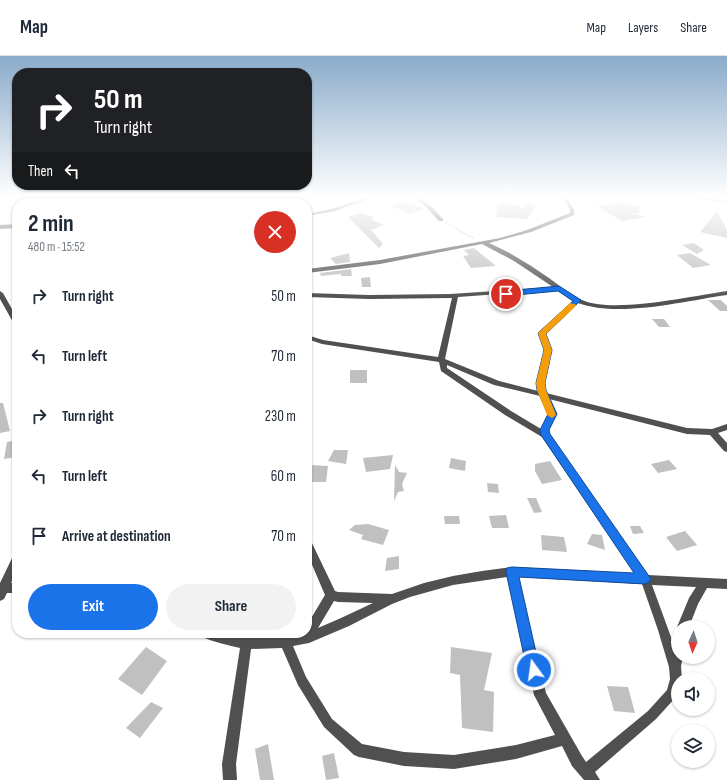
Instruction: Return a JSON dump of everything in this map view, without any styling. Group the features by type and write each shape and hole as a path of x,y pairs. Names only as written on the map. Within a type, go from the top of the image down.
{"street":[{"path":"312,270 380,262 530,232"},
{"path":"481,242 508,255 578,300 594,305 612,306 727,293"},
{"path":"312,297 314,295 368,297 455,296 559,288"},
{"path":"0,293 12,315"},
{"path":"455,296 447,325 441,360 444,369 454,378 546,435 645,579 664,630 675,667 676,679 672,693 652,715 589,776 577,761 540,695 512,572"},
{"path":"546,435 545,430 552,414 540,383 548,350 542,333 578,300"},
{"path":"312,339 322,342 441,360 477,377 687,431 712,432 727,427"},
{"path":"712,432 727,449"},
{"path":"312,553 331,595 338,597 394,598"},
{"path":"1,591 12,569"},
{"path":"312,635 338,626 394,598 449,580 484,574 512,572 727,584"},
{"path":"686,620 693,602 704,582"},
{"path":"1,591 12,589"},
{"path":"312,626 331,595"},
{"path":"217,638 246,644 286,643 305,638"},
{"path":"286,643 302,681 328,723 360,750 404,759 454,762 516,752 564,739"},
{"path":"230,780 229,764 246,644"}],"path":[{"path":"463,232 481,242"}],"building":[{"path":"363,232 373,232 383,244 379,248"},
{"path":"700,232 727,232 727,238"},
{"path":"694,243 704,250 697,254 682,245"},
{"path":"474,248 496,266 471,268 463,256 469,255 464,250"},
{"path":"349,253 350,262 336,264 330,258"},
{"path":"690,253 711,265 693,268 677,255"},
{"path":"351,269 352,276 341,276 341,274 321,276 320,273"},
{"path":"370,277 371,287 362,287 361,278"},
{"path":"708,300 721,300 727,306 727,311 720,311"},
{"path":"652,319 664,319 670,327 659,327"},
{"path":"350,370 367,370 367,383 350,383"},
{"path":"0,403 3,403 10,431 0,433"},
{"path":"12,441 12,458 4,459 7,442"},
{"path":"334,450 348,450 346,464 328,461"},
{"path":"393,455 390,469 366,472 363,458"},
{"path":"451,458 466,461 465,471 449,468"},
{"path":"669,460 677,469 658,473 651,464"},
{"path":"550,461 562,480 542,484 535,471 535,464"},
{"path":"312,465 328,466 326,482 312,482"},
{"path":"395,465 399,472 407,473 402,484 404,491 398,492 394,501"},
{"path":"487,483 498,484 499,493 488,492"},
{"path":"527,498 536,498 542,512 534,513"},
{"path":"506,515 509,528 492,528 489,516"},
{"path":"444,516 459,516 460,524 445,524"},
{"path":"368,524 389,530 383,545 361,539 363,535 349,530 355,525"},
{"path":"630,526 640,526 644,533 633,534"},
{"path":"685,531 697,545 677,551 666,537"},
{"path":"592,534 602,535 605,550 587,544"},
{"path":"541,535 564,537 567,552 542,550"},
{"path":"399,556 399,569 385,571 387,558"},
{"path":"146,647 167,661 142,695 118,679"},
{"path":"451,647 492,653 484,690 494,692 493,732 462,728 460,675 450,673"},
{"path":"607,686 628,687 635,713 614,711"},
{"path":"151,702 163,708 140,738 126,728"},
{"path":"268,744 274,780 260,780 255,749"},
{"path":"334,753 339,778 326,780 322,756"}],"slow traffic":[{"path":"552,415 551,409 541,390 540,383 548,355 548,350 542,333 573,305"}],"route":[{"path":"506,294 559,288 571,297 578,300 542,333 548,350 548,355 540,383 541,390 552,414 550,421 546,426 546,435 549,442 601,514 645,579 512,572 527,645 534,670"}]}
